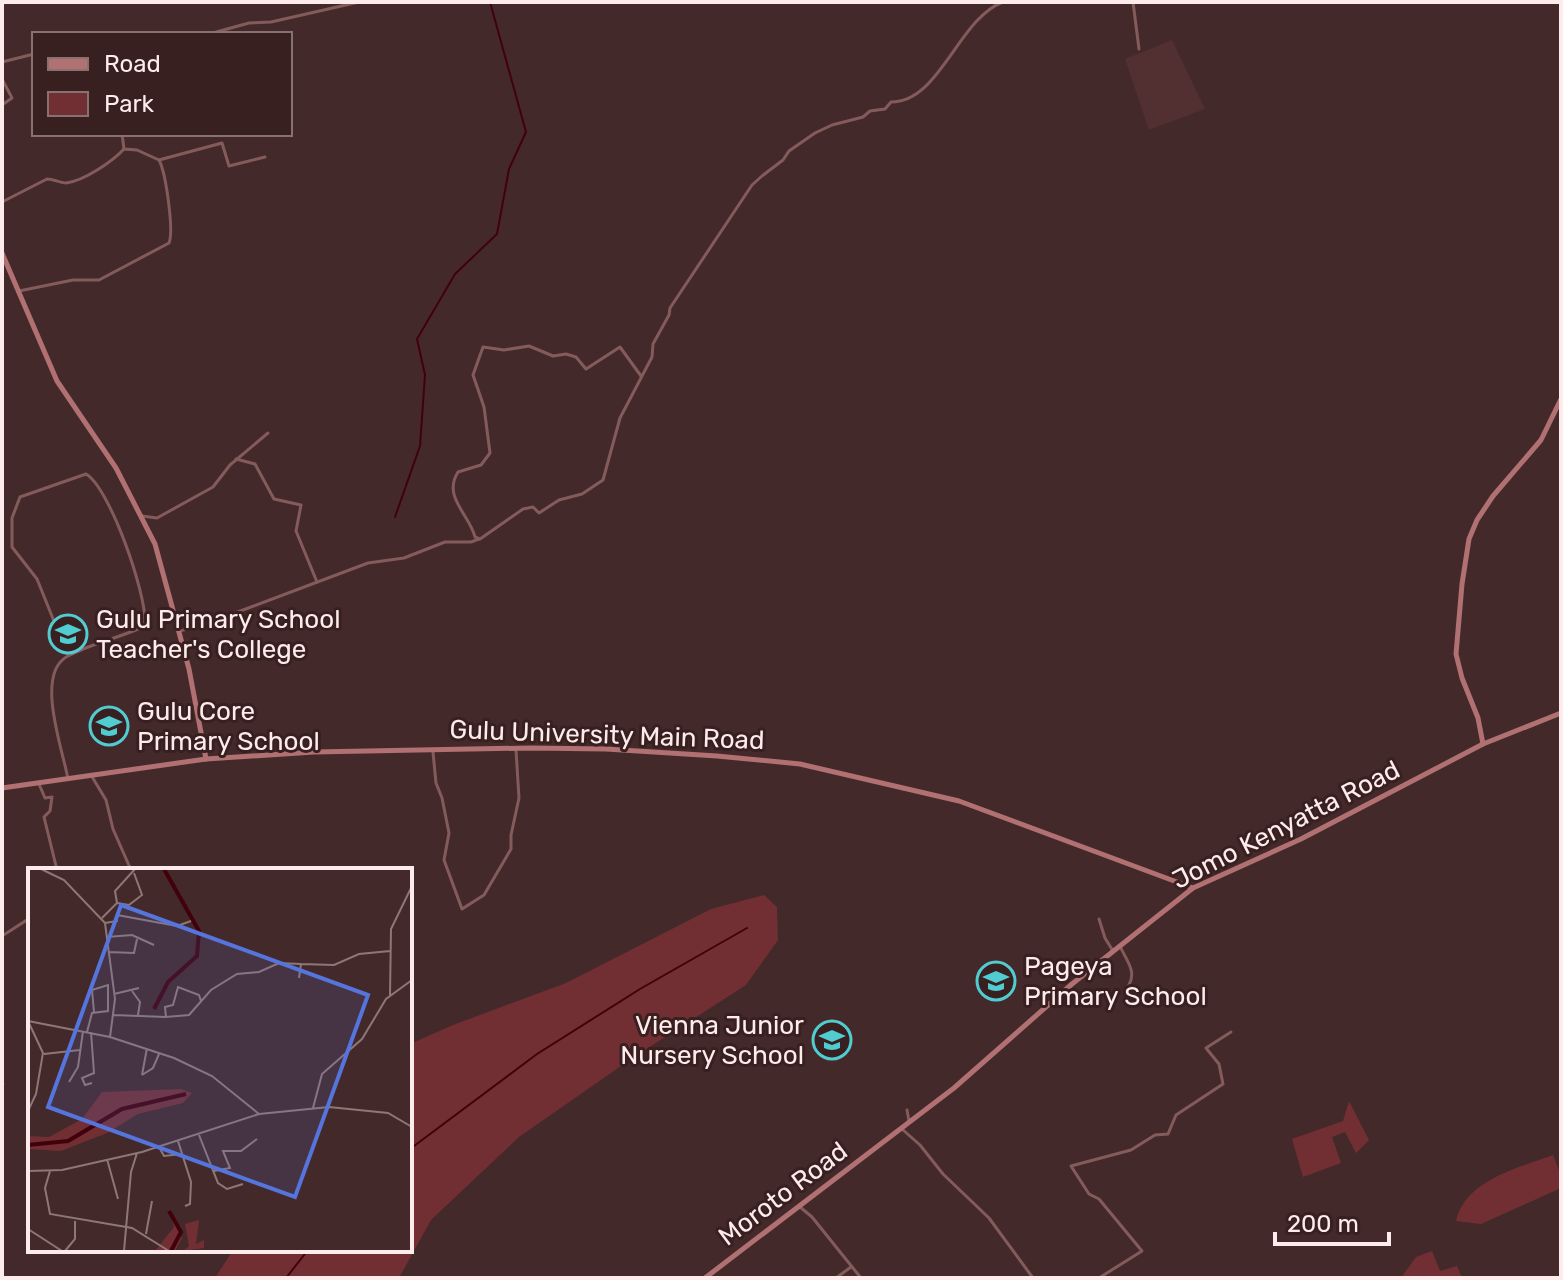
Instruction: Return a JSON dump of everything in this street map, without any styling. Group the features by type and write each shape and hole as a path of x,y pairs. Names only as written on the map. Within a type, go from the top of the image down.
{"street":[{"path":"2,3 12,2"},
{"path":"216,32 359,2"},
{"path":"179,631 203,625 368,563 404,558 445,542 480,539 523,509 533,507 539,513 559,500 582,494 603,480 620,418 652,357 653,344 677,296 687,287 701,259 724,231 752,185 783,160 789,151 815,133 863,117 870,111 885,109 891,102 902,102 929,83 964,35 981,17 1003,2"},
{"path":"1133,2 1139,49"},
{"path":"2,62 32,54"},
{"path":"2,79 12,99 2,105"},
{"path":"122,136 124,149"},
{"path":"159,160 222,143 229,166 265,157"},
{"path":"2,202 44,180 65,183 83,176 105,166 124,149 137,150 159,160 164,169 172,237 169,243 99,280 73,280 19,291"},
{"path":"2,253 39,343 62,389 116,468 155,544 179,631 206,759"},
{"path":"480,539 475,537 473,528 457,505 454,479 458,472 481,465 490,453 484,407 473,375 483,347 504,350 529,346 553,356 566,354 576,357 586,369 620,347 641,376"},
{"path":"1483,744 1478,718 1456,654 1460,596 1469,539 1493,496 1541,440 1561,399"},
{"path":"142,516 157,518 207,491 236,459 268,433"},
{"path":"236,459 255,464 274,499 301,505 296,531 317,582"},
{"path":"68,656 40,584 12,547 12,518 22,496 86,474 99,487 121,531 145,622 138,629 68,656 58,666 51,702 68,779"},
{"name":"Jomo Kenyatta Road","path":"902,1129 1120,945 1193,888 1301,839 1483,744 1561,713"},
{"path":"434,748 434,775 449,833 444,860 462,909 484,895 511,849 519,798 516,748"},
{"name":"Gulu University Main Road","path":"2,788 206,759 314,752 516,748 606,749 717,756 800,764 959,801 1193,888"},
{"path":"91,775 106,800 113,829 130,868"},
{"path":"38,783 45,798 52,797 50,811 44,817 57,868"},
{"path":"2,936 28,919"},
{"path":"1099,919 1113,951"},
{"path":"1120,945 1132,969 1133,981 1126,989"},
{"path":"1099,1278 1142,1251 1099,1199 1089,1194 1071,1166 1131,1150 1155,1135 1168,1134 1176,1115 1223,1084 1219,1064 1206,1048 1231,1032"},
{"path":"907,1110 909,1121"},
{"path":"902,1129 989,1218 1033,1278"},
{"name":"Moroto Road","path":"705,1278 902,1129"},
{"path":"800,1207 812,1217 861,1278"},
{"path":"836,1278 851,1267"}],"shaded area":[{"path":"1172,40 1205,109 1149,130 1125,59"}],"green space":[{"path":"764,895 777,907 778,940 746,985 631,1059 519,1137 431,1220 399,1278 215,1278 232,1252 412,1252 412,1043 566,983 711,909"},
{"path":"1349,1101 1369,1140 1356,1153 1345,1132 1332,1137 1341,1163 1303,1177 1292,1139 1343,1121"},
{"path":"1553,1155 1561,1175 1561,1188 1481,1224 1456,1221 1461,1207 1481,1186 1509,1171"},
{"path":"1432,1251 1440,1271 1457,1266 1462,1278 1401,1278 1416,1257"}],"waterway":[{"path":"395,517 420,446 425,375 417,339 455,274 497,234 509,169 526,132 490,2"},
{"path":"412,1148 537,1054 640,989 747,928"},
{"path":"286,1278 306,1252"}],"place":[{"name":"Gulu Primary School Teacher's College","path":"68,634"},
{"name":"Gulu Core Primary School","path":"109,726"},
{"name":"Pageya Primary School","path":"996,981"},
{"name":"Vienna Junior Nursery School","path":"832,1040"}]}
